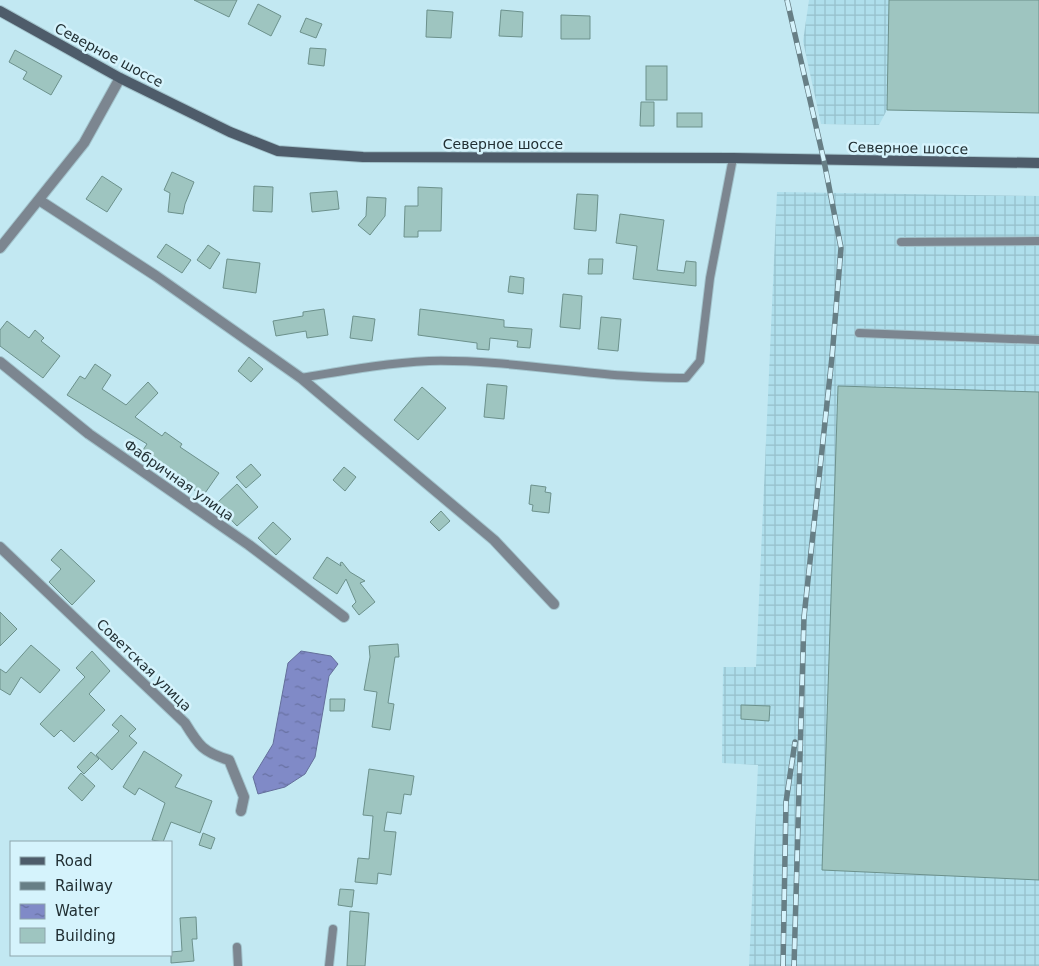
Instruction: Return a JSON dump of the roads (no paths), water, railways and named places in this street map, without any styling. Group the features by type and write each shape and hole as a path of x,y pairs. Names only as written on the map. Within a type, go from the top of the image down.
{"main road":[{"name":"Северное шоссе","path":"0,11 120,78 230,132 278,151 363,157 732,158 1039,163"}],"street":[{"path":"0,248 84,144 120,78"},
{"path":"40,200 156,276 301,378 494,540 554,604"},
{"name":"Фабричная улица","path":"0,362 89,434 249,545 344,617"},
{"name":"Советская улица","path":"0,547 185,723 198,744 208,754 229,760 244,797 241,811"}],"lane":[{"path":"301,378 356,368 429,361 491,363 657,378 686,378 700,361 710,278 732,158"},
{"path":"900,242 1039,241"},
{"path":"859,333 1039,340"},
{"path":"329,966 333,928"},
{"path":"237,947 238,966"}],"water":[{"path":"301,651 331,656 338,664 329,676 315,757 305,774 285,787 258,794 253,777 273,744 288,663"}],"railway":[{"path":"787,0 824,161 841,248 832,357 804,617 794,966"},
{"path":"783,966 786,802 795,742"}]}
